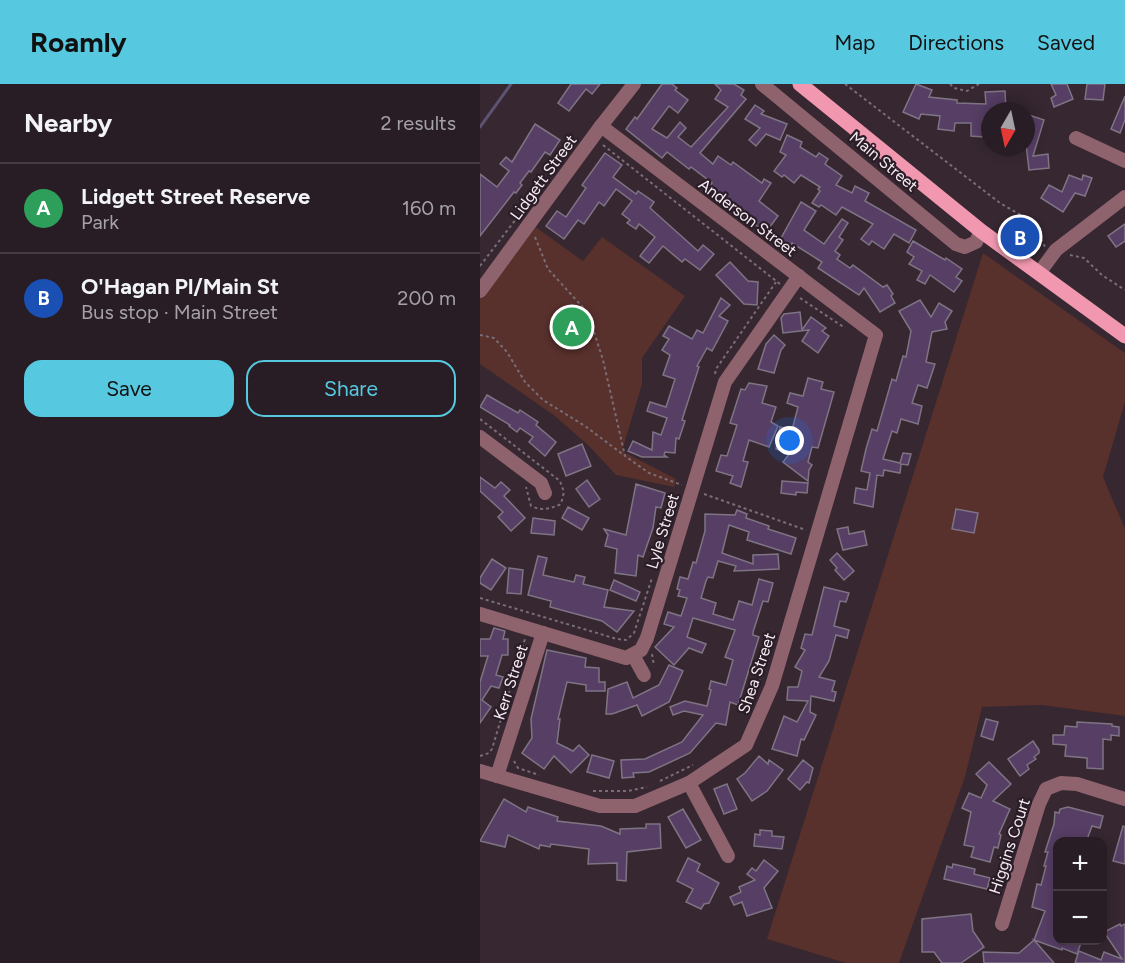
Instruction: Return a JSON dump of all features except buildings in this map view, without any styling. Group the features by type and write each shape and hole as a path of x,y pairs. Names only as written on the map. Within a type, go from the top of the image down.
{"main road":[{"name":"Main Street","path":"800,84 981,231 1125,336"}],"street":[{"name":"Lidgett Street","path":"480,291 530,223 606,130 634,84"},
{"name":"Main Street","path":"762,84 956,244 965,247 976,242 981,231"},
{"name":"Anderson Street","path":"606,130 876,334"},
{"path":"1076,138 1125,161"},
{"path":"1039,273 1055,251 1125,197"},
{"name":"Lyle Street","path":"633,655 641,650 647,638 688,484 725,382 799,276"},
{"name":"Shea Street","path":"480,771 600,806 635,806 689,783 747,745 772,686 876,334"},
{"path":"480,437 541,483 545,493"},
{"path":"480,614 626,658 633,655 649,673"},
{"name":"Kerr Street","path":"497,776 543,633"},
{"path":"689,783 728,855"},
{"name":"Higgins Court","path":"1002,924 1038,804 1046,789 1061,783 1077,784 1125,799"}],"path":[{"path":"845,84 1000,203 1033,222 1046,248 1084,258 1102,275 1125,290"},
{"path":"950,84 954,88 967,91 979,84"},
{"path":"606,130 601,144 776,282 846,328"},
{"path":"530,223 548,269 588,313 603,360 625,456"},
{"path":"713,380 716,369 776,282"},
{"path":"480,335 494,338 507,352 525,382 543,400 585,426 649,473 681,485 688,484 809,530"},
{"path":"480,598 616,639 627,640 634,633 652,576"},
{"path":"480,756 489,753 492,749 522,650"},
{"path":"649,673 654,662 651,651"},
{"path":"754,695 765,663"},
{"path":"515,751 514,763 518,768 548,777"},
{"path":"660,781 693,765"},
{"path":"589,790 628,791 650,786"}],"shaded area":[{"path":"530,223 583,261 602,237 685,296 642,358 642,384 622,451 676,479 674,487 616,475 590,447 555,416 480,364 480,291"},
{"path":"983,253 1125,353 1125,402 1103,477 1125,529 1125,716 1042,705 982,707 965,777 899,963 846,963 767,939"}],"waterway":[{"path":"480,127 511,84"}],"place":[{"name":"O'Hagan Pl/Main St","path":"1020,237"},
{"name":"Lidgett Street Reserve","path":"572,327"}]}
